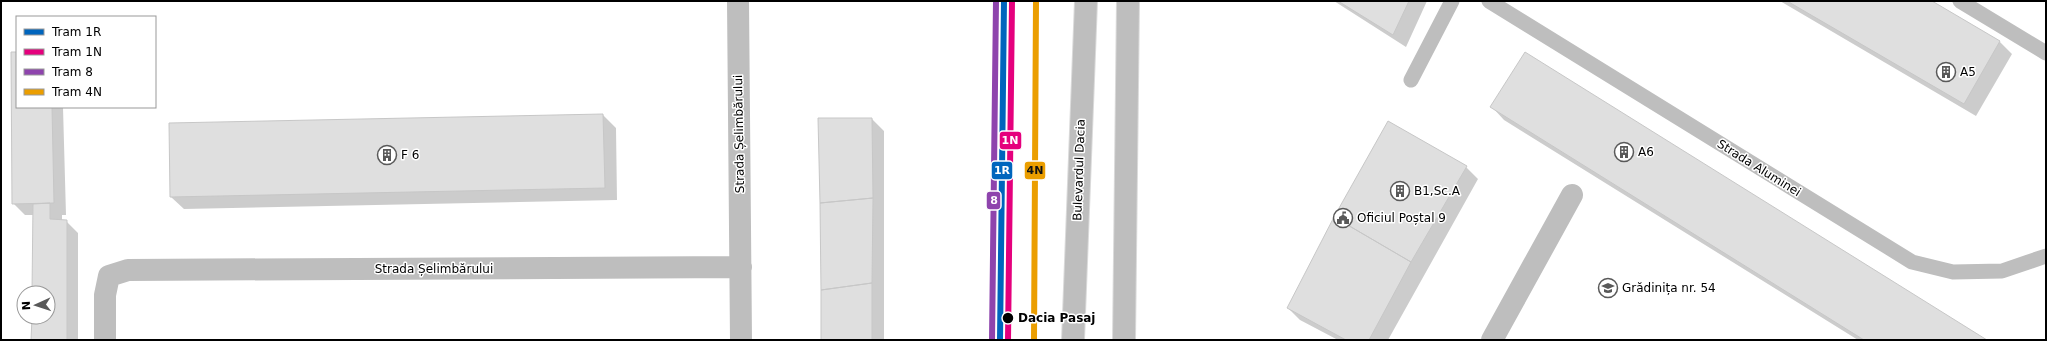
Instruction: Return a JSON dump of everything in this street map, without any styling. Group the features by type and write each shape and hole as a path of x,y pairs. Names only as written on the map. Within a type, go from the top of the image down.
{"street":[{"name":"Strada Șelimbărului","path":"738,1 741,340"},
{"name":"Bulevardul Dacia","path":"1073,340 1086,1"},
{"path":"1124,340 1128,1"},
{"path":"1492,340 1572,194"},
{"name":"Strada Șelimbărului","path":"105,340 105,295 109,276 128,270 741,267"}],"lane":[{"path":"1411,80 1452,1"},
{"name":"Strada Aluminei","path":"1489,1 1912,262 1953,272 2002,271 2046,256"},
{"path":"1960,1 2046,53"}],"building":[{"path":"1338,1 1409,1 1393,35"},
{"name":"A5","path":"1787,1 1932,1 2000,41 1964,104"},
{"path":"11,52 16,52 16,108 52,108 54,203 12,204"},
{"name":"A6","path":"1525,52 1987,340 1864,340 1490,107"},
{"name":"F 6","path":"603,114 605,188 170,197 169,123"},
{"path":"818,118 872,118 873,198 820,203"},
{"name":"B1,Sc.A","path":"1388,121 1467,166 1411,262 1334,217"},
{"path":"873,198 872,283 821,290 820,203"},
{"path":"50,203 50,219 67,220 67,340 31,340 32,325 56,325 56,285 32,285 33,204"},
{"path":"1334,217 1411,262 1369,340 1346,340 1287,308"},
{"path":"872,283 872,340 821,340 821,290"}],"tram line":[{"name":"8","path":"992,340 996,1"},
{"name":"1R","path":"1000,340 1004,1"},
{"name":"1N","path":"1008,340 1012,1"},
{"name":"4N","path":"1034,340 1036,1"}],"place":[{"name":"A5","path":"1946,72"},
{"name":"A6","path":"1624,152"},
{"name":"F 6","path":"387,155"},
{"name":"B1,Sc.A","path":"1400,191"},
{"name":"Oficiul Poștal 9","path":"1343,218"},
{"name":"Grădinița nr. 54","path":"1608,288"},
{"name":"Dacia Pasaj","path":"1008,318"}]}
